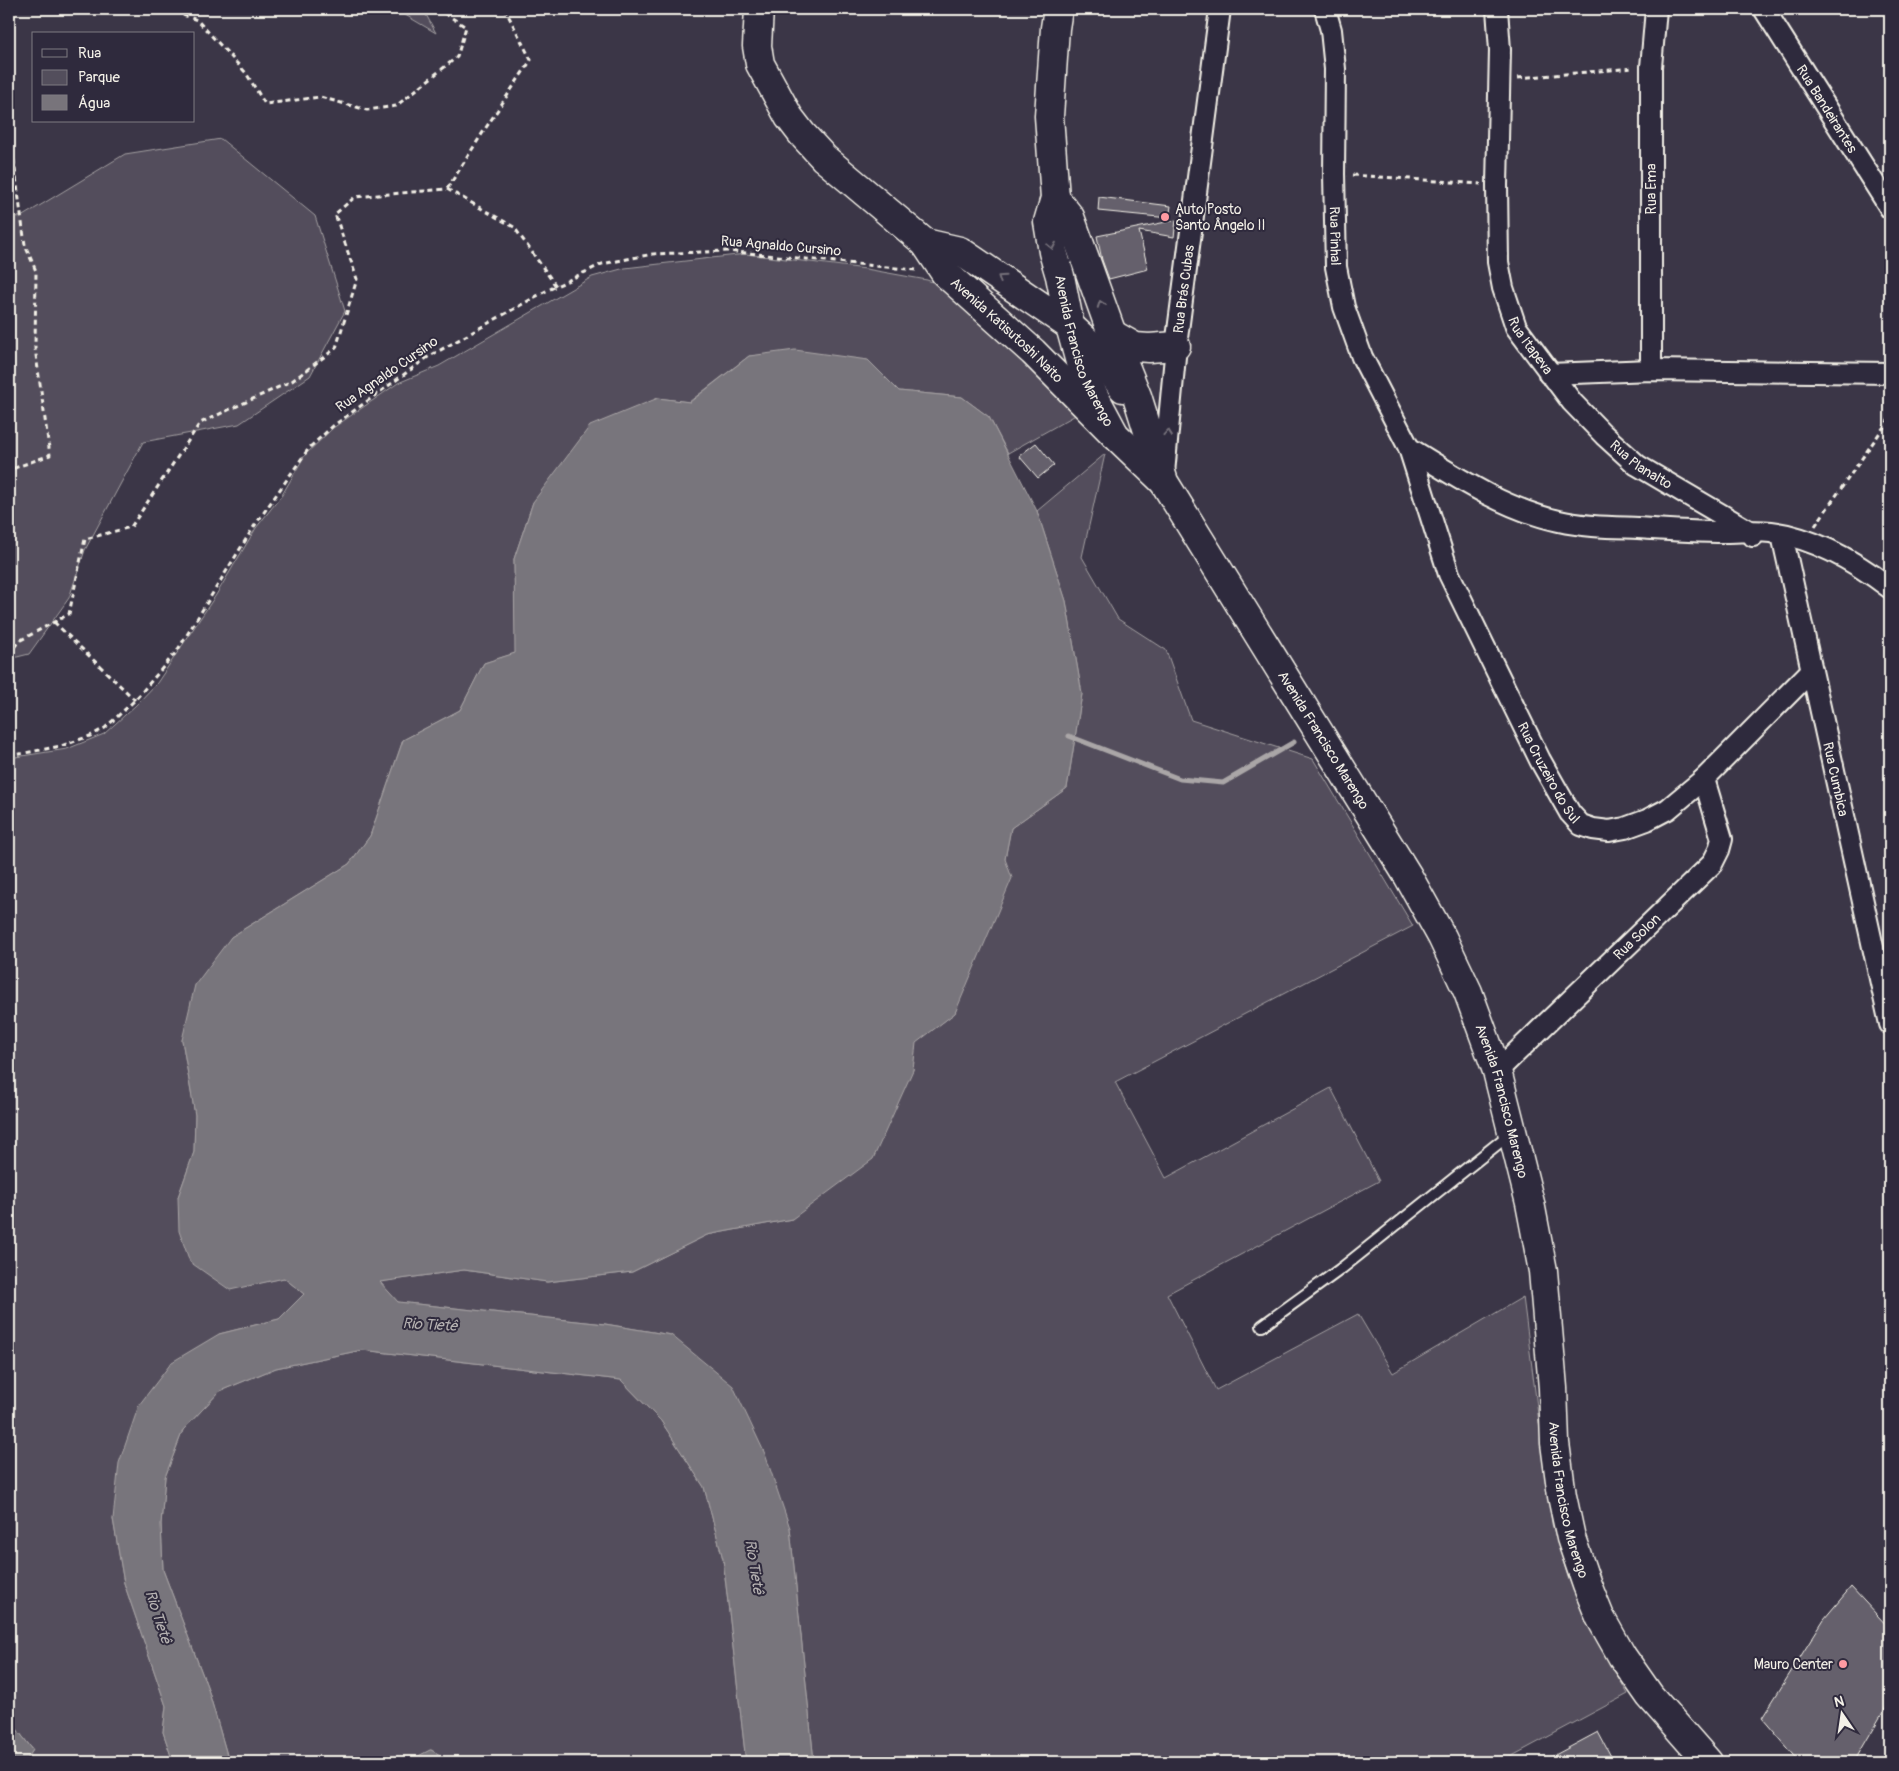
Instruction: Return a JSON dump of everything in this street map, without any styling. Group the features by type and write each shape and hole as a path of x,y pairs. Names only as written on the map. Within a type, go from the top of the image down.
{"main road":[{"name":"Avenida Katisutoshi Naito","path":"758,9 757,46 760,64 789,117 802,134 824,158 925,243 945,273 1044,364 1115,435"},
{"path":"773,88 777,9"},
{"name":"Avenida Francisco Marengo","path":"1058,9 1049,116 1055,198 1048,222 1070,326 1084,377 1115,435 1164,482 1408,876 1442,937 1468,992 1497,1071 1530,1203 1543,1271 1556,1443 1562,1496 1571,1538 1600,1617 1622,1656 1650,1696 1708,1762"},
{"name":"Avenida Francisco Marengo","path":"1055,198 1070,217 1112,334 1123,358 1164,482"},
{"name":"Avenida Katisutoshi Naito","path":"925,243 960,251 1070,326 1094,348 1112,370 1146,424"},
{"path":"1024,294 1060,276"},
{"path":"1112,334 1135,347 1176,346"}],"street":[{"name":"Rua Brás Cubas","path":"1164,482 1176,346 1220,9"},
{"name":"Rua Pinhal","path":"1325,9 1331,30 1335,68 1334,174 1336,267 1344,307 1362,357 1409,448"},
{"name":"Rua Itapeva","path":"1497,9 1500,50 1497,184 1498,262 1503,288 1516,327 1549,374 1651,370 1890,373"},
{"name":"Rua Ema","path":"1651,370 1651,67 1656,9"},
{"name":"Rua Bandeirantes","path":"1764,9 1890,208"},
{"name":"Rua Planalto","path":"1549,374 1572,402 1637,465 1752,534 1770,532 1805,540 1830,550 1890,588"},
{"path":"1409,448 1487,494 1528,512 1559,521 1591,526 1752,534"},
{"name":"Rua Cruzeiro do Sul","path":"1409,448 1449,574 1540,760 1570,813 1581,825 1593,830 1609,831 1626,828 1668,809 1704,779 1812,670"},
{"name":"Rua Cumbica","path":"1782,534 1890,1024"},
{"name":"Rua Solon","path":"1497,1071 1712,864 1720,850 1722,839 1704,779"}],"lane":[{"path":"1262,1326 1342,1268 1512,1133"}],"path":[{"path":"166,9 197,20 246,73 265,104 320,97 366,110 396,106 457,56 466,26 438,9"},
{"path":"447,189 531,60 505,9"},
{"path":"1500,79 1651,67"},
{"path":"9,124 25,244 36,271 35,348 50,455 9,470"},
{"path":"1334,174 1497,184"},
{"path":"9,654 19,641 69,614 85,539 131,527 200,423 292,381 336,348 358,279 335,214 355,197 447,189 514,227 556,286"},
{"name":"Rua Agnaldo Cursino","path":"9,756 61,746 90,736 105,728 135,700 177,651 253,528 309,448 333,426 428,357 556,286 602,264 626,258 653,254 727,251 945,273"},
{"path":"1805,540 1890,418"},
{"path":"54,622 135,700"}],"green space":[{"path":"395,9 423,9 436,33"},
{"path":"221,139 315,216 345,311 310,376 239,424 143,442 85,550 69,598 29,654 9,659 9,216 21,217 125,154"},
{"path":"746,254 866,269 927,280 940,285 1081,412 1008,453 989,417 962,397 899,391 867,360 749,356 689,402 658,398 533,502 514,559 516,653 484,663 460,710 403,740 370,836 349,864 231,937 182,1040 195,1115 194,1152 178,1197 230,1289 284,1278 304,1294 279,1319 219,1334 113,1519 124,1583 166,1706 163,1732 173,1762 25,1762 33,1750 9,1719 9,758 67,749 104,734 136,705 157,683 216,595 256,528 282,495 305,455 333,428 398,383 439,366 592,277 625,268"},
{"path":"1105,454 1082,557 1118,619 1166,650 1191,720 1313,759 1413,926 1115,1082 1166,1178 1331,1088 1379,1181 1167,1294 1216,1390 1358,1314 1393,1373 1523,1297 1552,1524 1568,1577 1591,1630 1628,1694 1501,1762 814,1762 790,1528 671,1335 605,1324 398,1302 379,1282 464,1270 547,1282 632,1272 707,1235 792,1219 913,1070 915,1043 955,1013 1005,859 1011,828 1067,788 1082,694 1066,601 1037,511"},
{"path":"362,1350 621,1380 661,1421 704,1487 723,1559 746,1762 453,1762 431,1750 407,1762 229,1762 208,1689 163,1570 161,1524 165,1477 183,1430 220,1391 276,1368"}],"water":[{"name":"Rio Tietê","path":"795,350 868,360 899,391 962,397 989,417 1037,511 1066,601 1082,694 1067,788 1011,828 1005,859 1012,878 955,1013 916,1043 913,1070 873,1159 792,1219 707,1235 632,1272 547,1282 464,1270 380,1282 398,1302 605,1324 671,1335 733,1386 765,1454 790,1528 814,1762 746,1762 723,1559 704,1487 661,1421 621,1380 362,1350 276,1368 220,1391 183,1430 165,1477 161,1524 163,1570 208,1689 229,1762 173,1762 163,1732 166,1706 124,1583 113,1519 119,1463 139,1405 172,1362 219,1334 279,1319 304,1294 284,1278 230,1290 190,1262 179,1231 178,1197 194,1152 195,1115 182,1040 195,985 231,937 349,864 370,836 403,740 460,710 484,663 515,653 514,559 533,502 590,426 658,398 690,402 749,356"},
{"path":"9,1719 33,1750 25,1762 9,1762"},
{"path":"430,1750 453,1762 407,1762"}],"building":[{"name":"Auto Posto Santo Ângelo II","path":"1099,197 1171,206 1169,218 1098,211"},
{"name":"Auto Posto Santo Ângelo II","path":"1176,220 1174,237 1139,231 1148,269 1109,279 1102,260 1097,236"},
{"path":"1036,443 1054,465 1038,478 1019,456"},
{"name":"Mauro Center","path":"1851,1587 1890,1629 1890,1700 1854,1762 1800,1762 1762,1718 1824,1619"},
{"path":"1598,1732 1614,1762 1542,1762"}],"waterway":[{"path":"1069,736 1180,779 1223,783 1294,742"}],"place":[{"name":"Auto Posto Santo Ângelo II","path":"1165,217"},
{"name":"Mauro Center","path":"1843,1664"}]}
